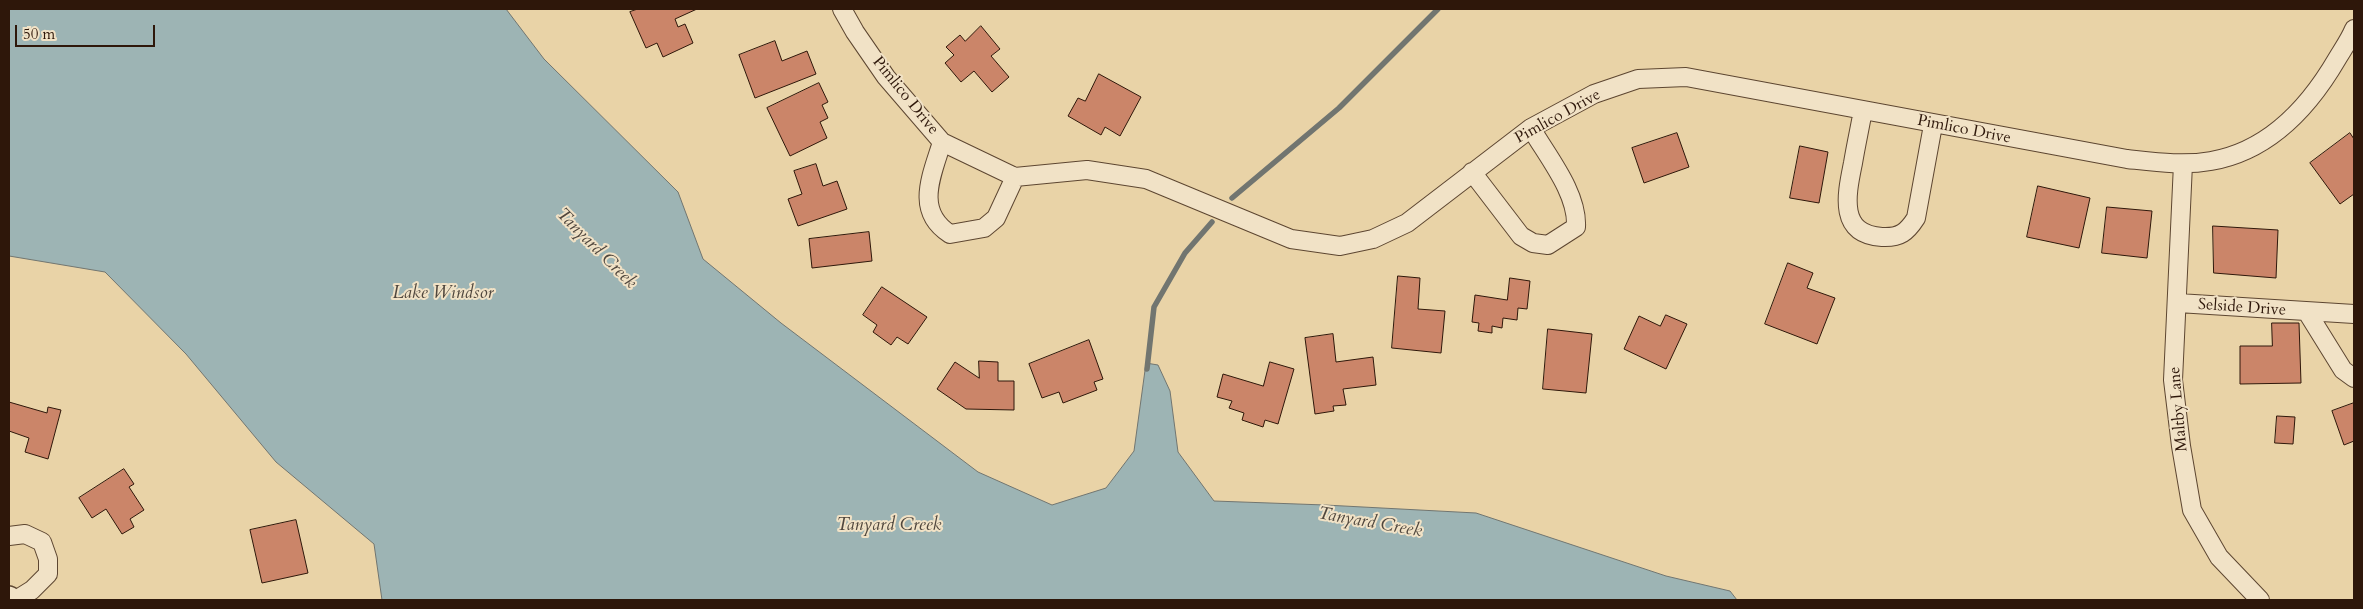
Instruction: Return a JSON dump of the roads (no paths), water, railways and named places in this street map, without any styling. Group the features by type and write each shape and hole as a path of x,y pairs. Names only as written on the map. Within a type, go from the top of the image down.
{"street":[{"name":"Pimlico Drive","path":"842,9 886,78 942,142 1015,177 1087,170 1146,179 1291,239 1340,246 1374,240 1407,224 1530,128 1594,94 1638,79 1686,78 1863,110 1933,125 2127,159 2183,164 2212,161 2242,152 2280,130 2302,111 2321,86 2354,29"},
{"path":"1863,110 1846,199 1850,216 1858,230 1878,236 1896,237 1908,230 1916,218 1933,125"},
{"path":"1472,172 1521,236 1533,243 1548,245 1563,237 1576,226 1577,213 1572,198 1530,128"},
{"path":"942,142 928,190 929,205 939,227 950,234 984,228 996,218 1015,177"},
{"name":"Maltby Lane","path":"2183,164 2173,380 2181,446 2192,510 2219,557 2260,600"},
{"name":"Selside Drive","path":"2178,303 2354,314"},
{"path":"2307,312 2343,370 2354,378"},
{"path":"9,536 25,534 42,542 48,559 48,574 32,590 15,600 9,597"}],"water":[{"name":"Lake Windsor","path":"9,9 506,9 544,59 678,192 703,259 781,323 978,472 1052,505 1106,488 1134,451 1146,363 1158,365 1170,391 1178,452 1214,501 1476,513 1666,576 1730,591 1737,600 382,600 374,544 276,462 186,354 105,272 9,256"}],"waterway":[{"path":"1232,198 1339,108 1438,9"},
{"path":"1147,369 1154,307 1185,253 1212,222"}],"water label":[{"name":"Tanyard Creek","path":"596,249"},
{"name":"Tanyard Creek","path":"1370,523"},
{"name":"Tanyard Creek","path":"889,526"}]}
